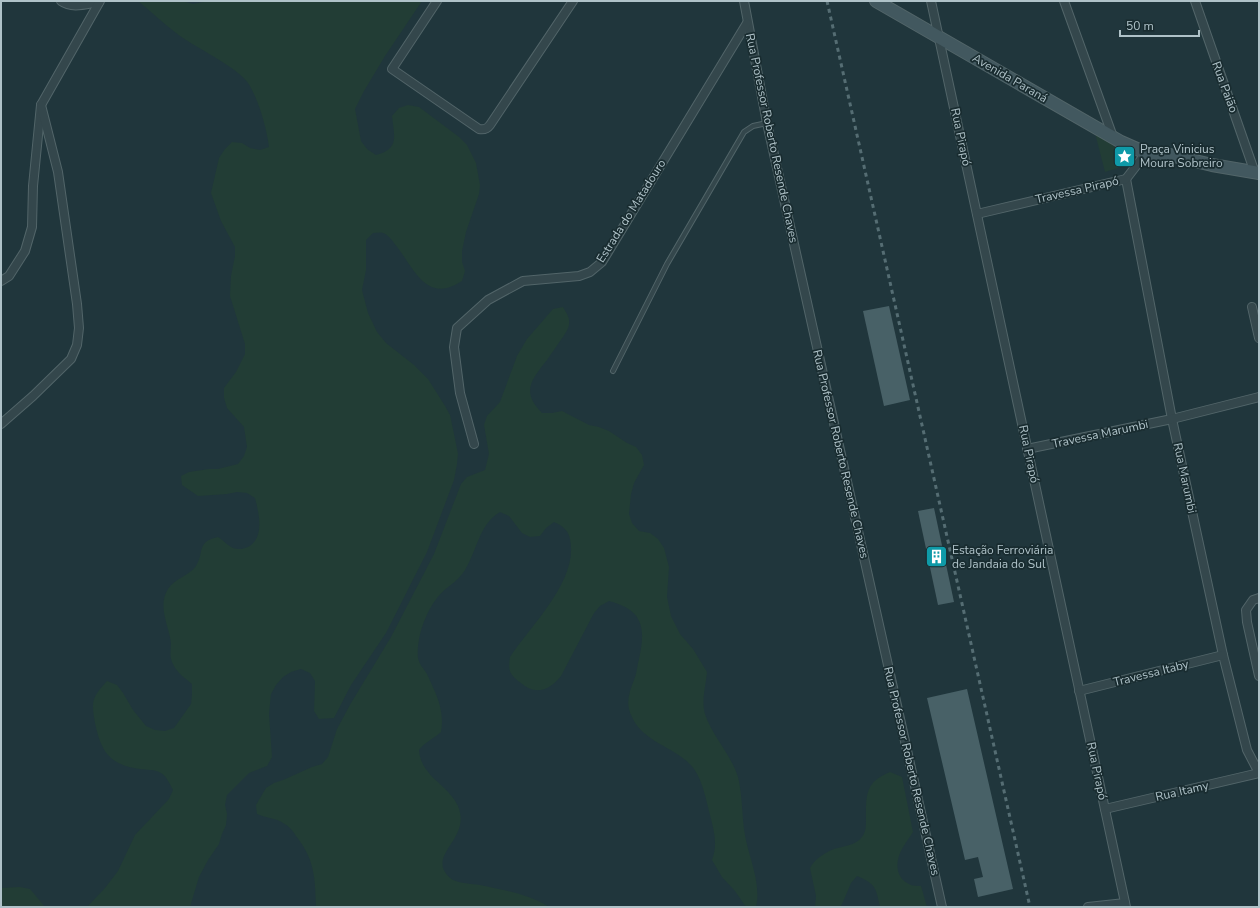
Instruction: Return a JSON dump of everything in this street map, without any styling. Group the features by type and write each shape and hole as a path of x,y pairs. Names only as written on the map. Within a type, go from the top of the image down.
{"street":[{"path":"61,1 75,6 99,2"},
{"path":"437,1 392,69 479,129 483,130 487,129 490,125 573,1"},
{"name":"Rua Professor Roberto Resende Chaves","path":"744,1 767,123 942,907"},
{"name":"Avenida Paraná","path":"876,1 1113,137 1146,153"},
{"name":"Rua Pirapó","path":"931,1 1125,905"},
{"path":"1064,1 1113,137"},
{"name":"Rua Paião","path":"1194,1 1257,173"},
{"path":"1,280 8,276 25,251 32,227 33,186 41,105 99,2"},
{"name":"Estrada do Matadouro","path":"474,444 460,393 454,347 457,328 488,300 523,281 579,276 590,272 602,262 747,23"},
{"path":"1,424 72,359 77,345 79,328 77,304 58,172 41,105"},
{"path":"1146,153 1170,155 1212,165 1257,173"},
{"name":"Travessa Pirapó","path":"977,214 1126,179 1146,153"},
{"name":"Rua Marumbi","path":"1126,179 1172,419 1223,655 1247,750 1259,773"},
{"path":"1252,307 1259,338"},
{"name":"Travessa Marumbi","path":"1028,449 1172,419 1259,397"},
{"path":"1259,598 1254,600 1246,610 1247,622 1259,676"},
{"name":"Travessa Itaby","path":"1080,691 1223,655"},
{"name":"Rua Itamy","path":"1105,809 1259,773"},
{"path":"1088,907 1125,905"}],"lane":[{"path":"613,371 667,264 744,132 753,126 767,123"}],"green space":[{"path":"138,1 182,1 193,4 209,1 422,1 385,56 355,109 361,141 367,149 376,155 384,152 389,149 394,141 392,116 399,108 408,105 419,107 459,137 467,145 476,163 480,185 479,194 466,232 462,251 462,262 465,271 462,281 449,287 439,289 429,286 415,272 388,236 381,233 373,233 366,240 366,270 362,290 368,313 377,332 386,343 414,365 428,379 450,415 458,454 454,480 427,552 386,633 351,685 334,718 319,719 314,711 315,681 310,673 301,669 291,672 283,677 276,685 271,694 269,714 272,757 267,766 249,773 227,795 225,805 227,814 226,825 219,844 199,877 190,907 87,907 105,888 118,871 135,835 169,799 173,790 163,774 153,770 129,767 114,760 108,755 97,733 93,704 98,692 107,681 117,685 133,710 146,726 155,730 165,731 174,728 191,704 192,684 179,673 171,659 171,643 164,609 165,596 168,589 196,566 204,544 211,539 218,537 231,547 241,549 248,547 257,538 259,531 259,518 255,498 247,493 237,492 198,496 182,485 181,476 189,472 218,469 238,464 244,456 247,447 244,427 227,408 224,398 224,388 236,372 245,354 245,344 230,296 235,247 221,221 211,193 219,158 232,142 242,143 250,148 260,150 269,147 259,105 252,89 244,78 229,66 180,36"},
{"path":"1095,133 1110,143 1119,153 1121,165 1118,168 1105,172"},
{"path":"563,307 569,319 567,331 533,380 530,392 532,399 542,413 562,411 589,425 609,431 636,447 642,455 644,465 634,483 631,494 629,514 632,523 639,531 650,533 658,539 664,548 669,567 667,597 671,616 680,634 693,649 707,672 704,698 705,714 712,730 731,761 738,777 744,829 756,878 756,907 746,907 735,891 722,877 712,860 715,848 714,832 704,791 694,769 679,755 644,733 637,726 632,717 628,698 635,677 641,648 642,629 639,621 629,609 609,601 600,606 594,613 561,676 547,688 537,690 527,687 510,672 510,657 541,616 561,586 571,555 570,539 565,529 554,522 546,528 540,536 530,537 522,533 509,516 500,512 487,523 465,570 437,598 422,626 418,643 418,658 427,674 439,702 442,724 441,732 419,750 425,767 454,798 461,816 457,833 445,854 443,861 443,868 447,875 456,881 515,893 533,899 549,907 316,907 313,870 307,853 289,827 277,820 257,814 256,805 266,788 274,783 322,764 328,757 337,729 391,637 434,554 461,484 467,477 485,470 489,454 484,425 487,416 500,402 517,356 527,339 553,309"},
{"path":"890,772 902,777 913,832 899,856 897,865 899,874 901,878 912,885 921,886 927,907 880,907 876,891 872,884 857,876 851,883 840,907 815,907 816,896 810,868 823,854 852,844 862,837 866,829 866,803 871,785 876,780"},
{"path":"20,887 30,889 45,907 1,907 1,888"}],"building":[{"path":"889,306 910,400 884,406 863,311"},
{"name":"Estação Ferroviária de Jandaia do Sul","path":"934,508 954,602 938,605 918,511"},
{"path":"967,689 1013,889 978,897 974,879 983,877 978,857 965,860 927,698"}],"railway":[{"path":"827,1 1030,907"}],"place":[{"name":"Praça Vinicius Moura Sobreiro","path":"1125,156"},
{"name":"Estação Ferroviária de Jandaia do Sul","path":"936,557"}]}
